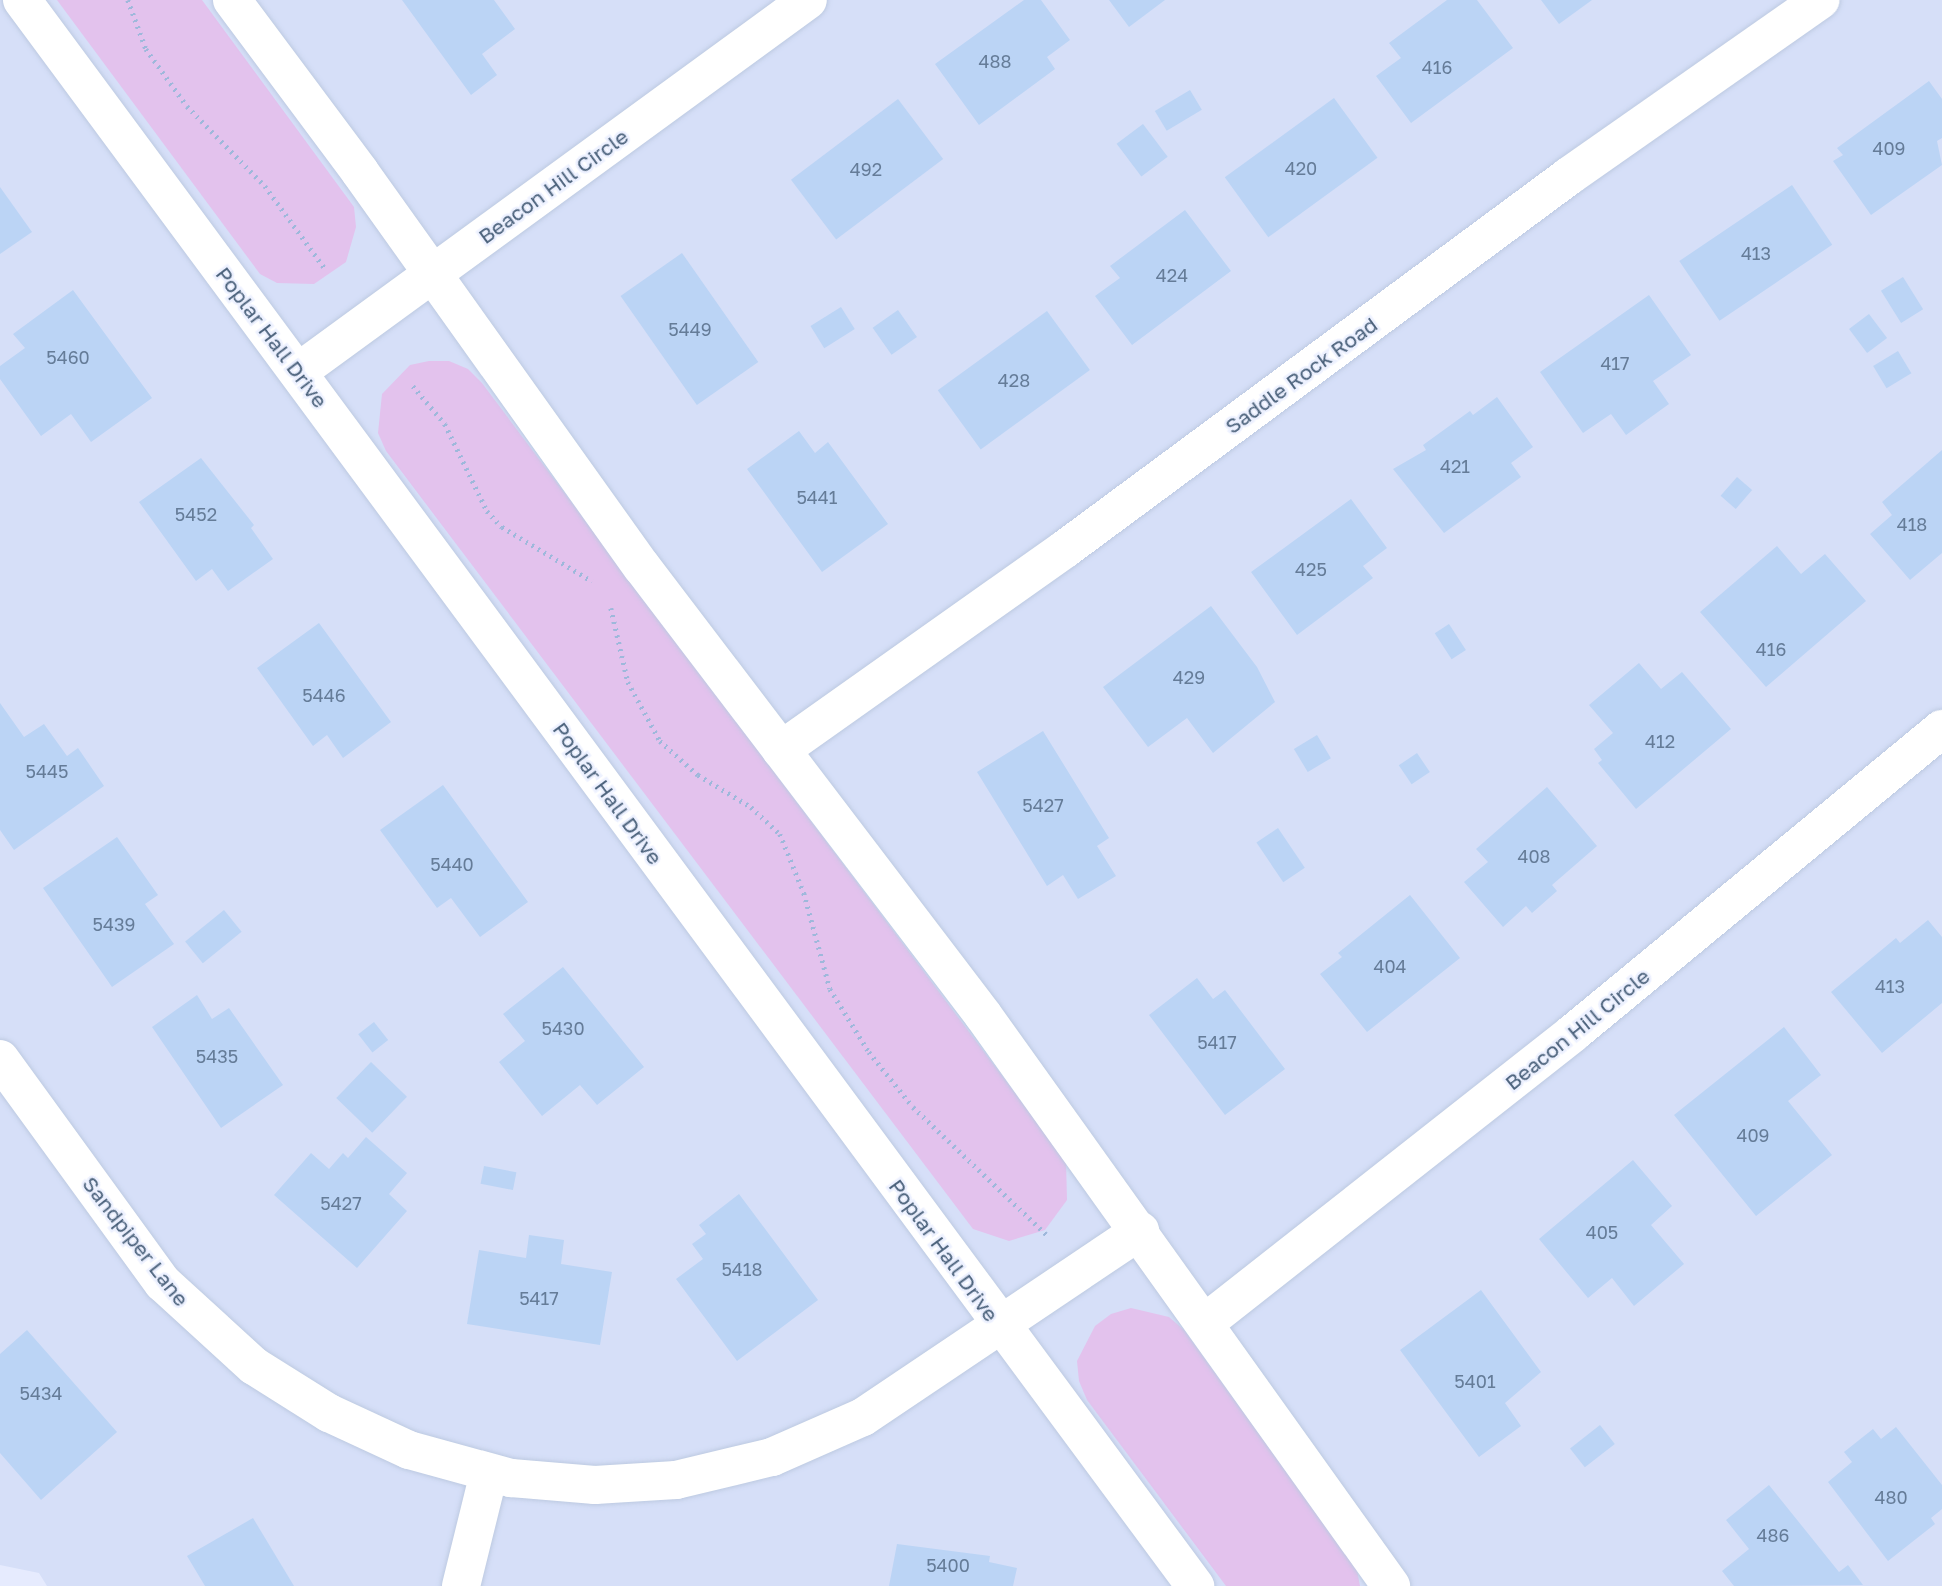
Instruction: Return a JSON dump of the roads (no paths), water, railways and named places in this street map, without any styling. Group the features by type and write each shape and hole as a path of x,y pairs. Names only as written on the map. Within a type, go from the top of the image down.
{"street":[{"name":"Poplar Hall Drive","path":"22,0 1195,1586"},
{"path":"232,0 433,274 642,568 984,1015 1206,1322 1391,1586"},
{"name":"Beacon Hill Circle","path":"298,372 808,0"},
{"name":"Saddle Rock Road","path":"781,750 1065,549 1569,176 1820,0"},
{"name":"Beacon Hill Circle","path":"1206,1322 1573,1033 1942,729"},
{"name":"Sandpiper Lane","path":"0,1059 163,1283 254,1366 329,1413 397,1445 489,1473 595,1485 676,1480 772,1457 863,1418 1140,1231"},
{"path":"461,1586 489,1473"}]}
